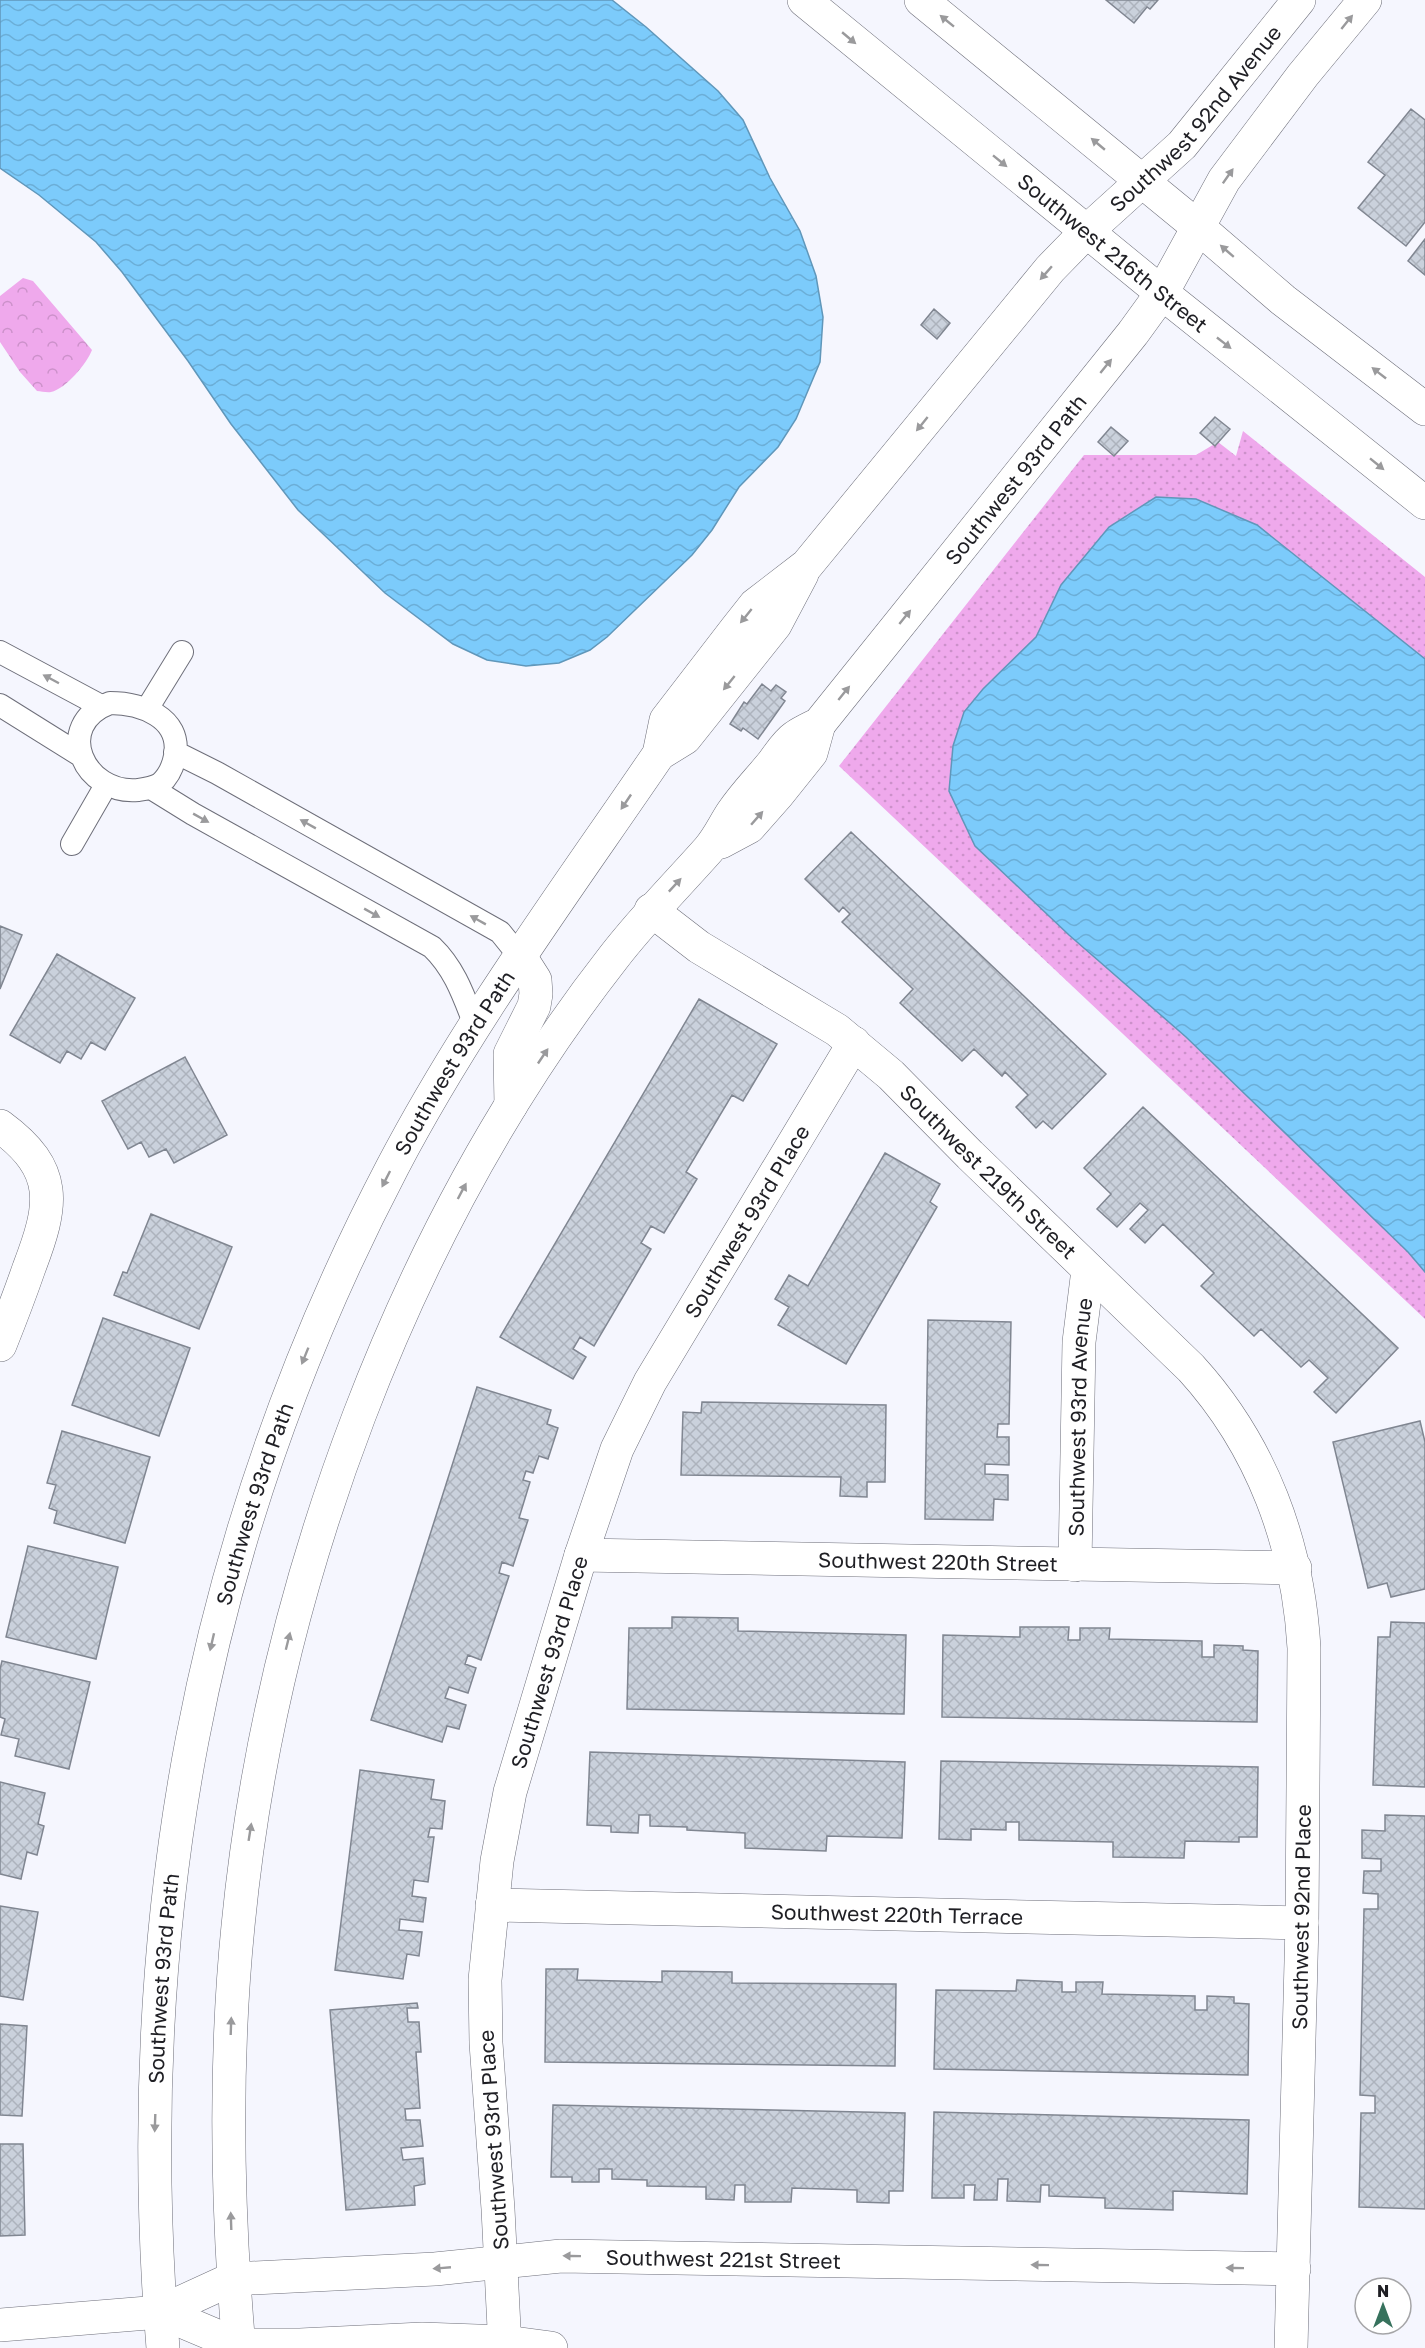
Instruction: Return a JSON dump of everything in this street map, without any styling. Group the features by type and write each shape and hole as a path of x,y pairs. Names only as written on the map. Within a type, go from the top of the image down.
{"street":[{"name":"Southwest 216th Street","path":"804,0 1162,293 1425,502"},
{"path":"921,0 1198,227 1283,300 1425,409"},
{"name":"Southwest 92nd Avenue","path":"1087,231 1143,182 1192,133 1299,0"},
{"path":"1198,227 1224,180 1303,75 1365,0"},
{"name":"Southwest 93rd Path","path":"238,2346 232,2279 230,2067 238,1926 257,1789 283,1661 303,1583 324,1517 373,1383 399,1321 461,1194 511,1105 571,1015 651,910 711,847 749,827 811,753 819,724 1133,333 1162,293 1198,227"},
{"name":"Southwest 93rd Path","path":"163,2348 154,2146 162,1963 177,1823 202,1686 219,1616 266,1461 306,1352 334,1287 396,1161 475,1025 659,754 666,720 755,605 807,565 1050,269 1087,231"},
{"name":"Southwest 219th Street","path":"651,910 699,947 819,1018 854,1043 891,1075 1088,1270 1173,1349 1204,1383 1241,1435 1270,1491"},
{"path":"511,1105 510,1054 534,1006 536,994 535,980 521,958"},
{"name":"Southwest 93rd Place","path":"505,2345 485,1980 502,1826 510,1792 581,1555 617,1449 645,1391 854,1043"},
{"path":"0,1126 18,1139 40,1171 48,1204 45,1223 0,1346"},
{"name":"Southwest 93rd Avenue","path":"1075,1565 1079,1342 1088,1270"},
{"name":"Southwest 92nd Place","path":"1270,1491 1295,1568 1305,1648 1302,1923 1291,2348"},
{"name":"Southwest 220th Street","path":"581,1555 1295,1568"},
{"name":"Southwest 220th Terrace","path":"492,1905 1302,1923"},
{"name":"Southwest 221st Street","path":"0,2325 160,2312 232,2279 435,2269 561,2256 1294,2269"},
{"name":"Southwest 221st Street","path":"160,2312 238,2346 422,2339 551,2348"}],"lane":[{"path":"0,652 101,706"},
{"path":"147,709 182,652"},
{"path":"0,705 80,755 93,774 106,785 119,790 151,788 159,784 170,772 176,752 174,738 168,724 147,709 124,703 110,703 90,714 83,724 79,745 80,755"},
{"path":"176,752 500,932 521,958"},
{"path":"72,844 106,785"},
{"path":"151,788 193,814 432,947 450,967 475,1025"}],"green space":[{"path":"23,278 33,281 92,350 75,375 63,386 51,392 37,391 20,372 0,342 0,296"},
{"path":"1243,431 1425,577 1425,659 1257,525 1156,497 1109,527 1061,585 1036,637 983,689 1069,935 1186,1037 1408,1252 1425,1272 1425,1319 839,766 1084,455 1196,455 1218,442 1236,456"}],"water":[{"path":"0,0 612,0 718,91 743,120 770,178 800,231 816,276 823,317 820,362 796,419 778,447 739,487 712,530 692,555 607,637 590,650 559,663 526,666 487,660 453,644 385,593 298,510 231,424 122,272 96,242 39,195 0,168"},
{"path":"1156,497 1196,499 1257,525 1425,659 1425,1272 1408,1252 1186,1037 1069,935 975,846 949,791 953,746 964,712 983,689 1036,637 1061,585 1109,527"}],"building":[{"path":"1106,0 1158,0 1150,9 1147,7 1134,23"},
{"path":"1411,109 1425,120 1425,222 1406,246 1358,208 1385,175 1368,162"},
{"path":"1425,239 1425,275 1408,261"},
{"path":"934,309 950,323 937,339 921,325"},
{"path":"1215,417 1230,429 1215,446 1200,433"},
{"path":"1111,427 1128,441 1114,456 1098,442"},
{"path":"762,684 771,691 776,685 786,692 781,698 785,701 758,739 743,728 741,731 730,724 744,702 747,704"},
{"path":"851,832 1106,1074 1052,1129 1043,1121 1036,1128 1016,1107 1028,1095 1005,1072 1002,1076 974,1049 962,1061 900,1003 913,989 842,922 850,914 843,907 839,912 805,879"},
{"path":"0,926 22,935 0,989"},
{"path":"57,954 135,998 105,1050 91,1042 81,1059 67,1051 60,1063 10,1035"},
{"path":"699,999 777,1044 743,1101 732,1095 686,1172 697,1179 664,1233 651,1226 641,1243 651,1249 594,1346 580,1337 573,1349 586,1357 573,1379 500,1337"},
{"path":"185,1057 227,1135 174,1163 166,1149 149,1157 141,1142 128,1149 102,1101"},
{"path":"1143,1107 1398,1348 1336,1413 1314,1392 1328,1378 1309,1360 1301,1367 1261,1329 1254,1336 1201,1286 1214,1273 1163,1224 1145,1243 1130,1229 1148,1210 1140,1203 1117,1227 1097,1209 1111,1194 1084,1168"},
{"path":"885,1153 940,1184 930,1202 937,1207 846,1364 778,1325 789,1307 775,1299 789,1275 808,1286"},
{"path":"151,1214 232,1247 199,1329 114,1295 123,1272 127,1273"},
{"path":"103,1318 190,1348 159,1436 72,1405"},
{"path":"928,1320 1011,1322 1009,1424 998,1424 997,1437 1009,1437 1009,1465 985,1464 985,1474 1008,1475 1008,1500 994,1499 993,1520 925,1519"},
{"path":"477,1387 551,1410 547,1424 558,1428 548,1459 539,1456 533,1473 526,1471 523,1480 530,1482 519,1518 528,1520 513,1566 502,1562 499,1573 509,1576 481,1660 468,1655 465,1664 476,1668 468,1693 449,1687 445,1698 466,1705 459,1729 447,1726 442,1742 371,1720"},
{"path":"702,1402 886,1405 885,1482 867,1482 867,1497 840,1496 841,1477 681,1475 683,1412 701,1413"},
{"path":"1420,1421 1425,1442 1425,1589 1391,1597 1387,1583 1368,1588 1333,1442"},
{"path":"62,1431 150,1457 125,1543 54,1523 57,1511 49,1508 56,1485 47,1483"},
{"path":"28,1546 118,1567 96,1659 6,1637"},
{"path":"672,1617 738,1618 738,1631 906,1635 904,1714 627,1709 629,1628 672,1628"},
{"path":"1391,1622 1425,1623 1425,1787 1373,1785 1378,1637 1390,1637"},
{"path":"1020,1627 1069,1627 1068,1640 1080,1640 1080,1628 1110,1628 1109,1639 1202,1641 1202,1657 1214,1657 1214,1645 1243,1646 1243,1650 1258,1651 1257,1722 942,1717 943,1635 1020,1637"},
{"path":"2,1661 90,1682 69,1769 15,1756 19,1739 1,1735 5,1719 0,1717"},
{"path":"590,1752 905,1762 902,1838 827,1836 826,1851 745,1848 745,1833 650,1826 650,1815 639,1815 638,1833 611,1832 611,1826 587,1825"},
{"path":"941,1761 1258,1767 1257,1837 1239,1837 1239,1842 1185,1841 1184,1858 1113,1857 1113,1842 1019,1840 1019,1822 1006,1822 1006,1830 971,1829 971,1840 939,1839"},
{"path":"360,1770 434,1780 431,1799 445,1801 442,1829 430,1828 428,1837 434,1837 428,1882 414,1880 412,1896 426,1898 423,1922 400,1919 399,1930 422,1932 419,1956 407,1954 403,1979 335,1970"},
{"path":"0,1782 45,1793 38,1824 44,1826 37,1855 27,1852 21,1879 0,1874"},
{"path":"1385,1815 1425,1816 1425,2209 1359,2207 1361,2113 1375,2113 1375,2096 1360,2095 1364,1909 1378,1909 1378,1894 1363,1893 1364,1871 1381,1871 1381,1859 1362,1858 1362,1830 1385,1831"},
{"path":"0,1906 38,1912 23,2000 0,1996"},
{"path":"546,1969 578,1969 577,1980 662,1982 662,1971 732,1972 732,1983 896,1984 895,2066 545,2062"},
{"path":"1017,1980 1062,1982 1062,1992 1076,1992 1076,1982 1103,1982 1102,1994 1195,1996 1195,2010 1207,2010 1207,1996 1234,1997 1234,2003 1249,2004 1248,2075 934,2069 936,1990 1016,1991"},
{"path":"417,2003 418,2008 407,2008 408,2022 419,2022 421,2052 416,2052 420,2108 405,2109 406,2120 420,2120 423,2146 401,2148 403,2160 423,2158 425,2184 414,2186 415,2205 346,2210 330,2010"},
{"path":"0,2024 27,2026 22,2116 0,2115"},
{"path":"553,2105 905,2113 903,2191 889,2191 889,2203 857,2202 857,2190 792,2188 791,2202 745,2202 745,2185 735,2185 734,2200 706,2199 706,2187 647,2186 647,2180 612,2179 612,2169 599,2169 599,2182 572,2182 572,2177 551,2177"},
{"path":"934,2112 1249,2120 1247,2194 1173,2191 1173,2210 1105,2208 1105,2198 1049,2196 1049,2185 1041,2185 1040,2202 1007,2201 1008,2179 998,2179 997,2200 974,2200 975,2185 964,2185 964,2198 932,2198"},
{"path":"0,2144 23,2144 25,2235 0,2236"}]}
